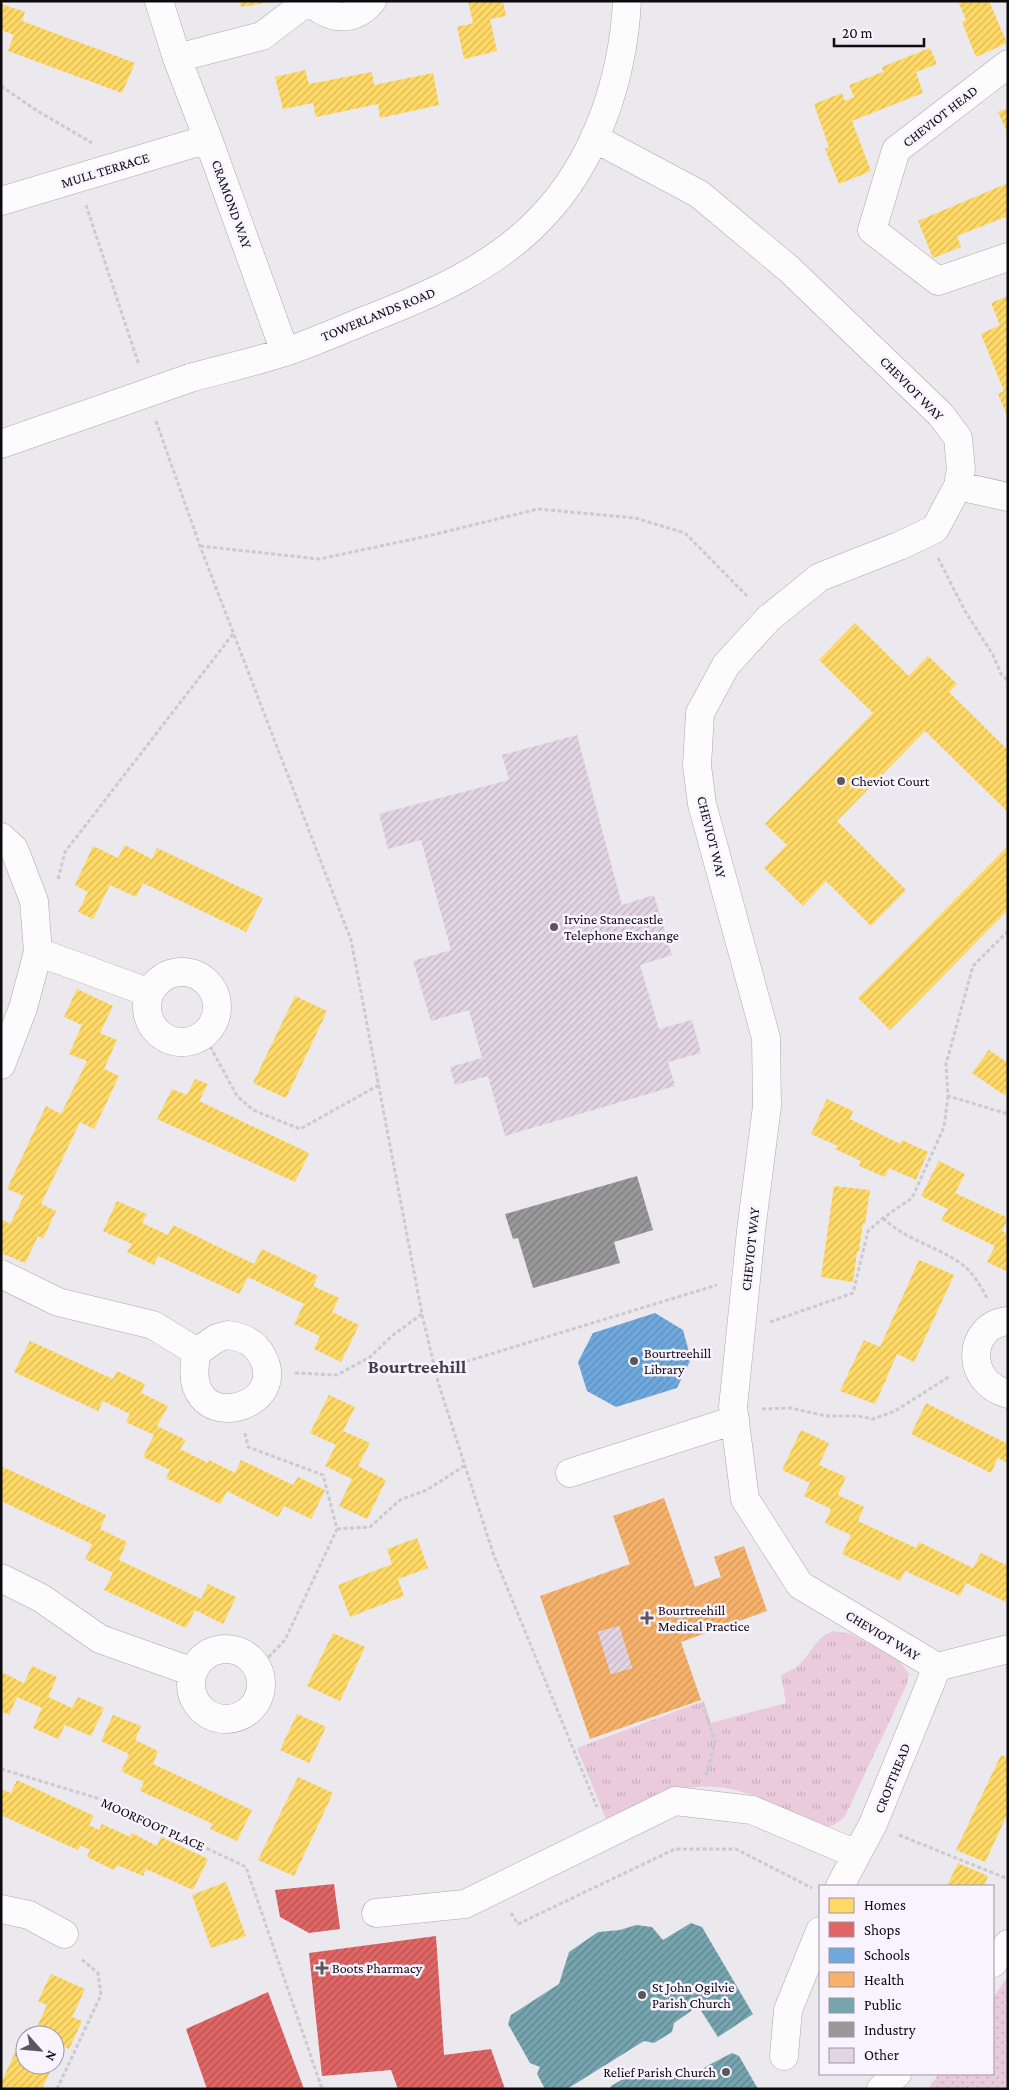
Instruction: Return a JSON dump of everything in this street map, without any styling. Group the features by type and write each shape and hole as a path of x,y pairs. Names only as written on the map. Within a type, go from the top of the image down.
{"street":[{"name":"CRAMOND WAY","path":"159,1 177,58 208,138 285,352"},
{"path":"177,58 262,36 309,1 319,10 332,16 346,16 360,12 372,1"},
{"name":"TOWERLANDS ROAD","path":"1,444 190,378 285,352 419,300 460,278 507,248 541,218 563,191 594,138 614,86 626,27 627,1"},
{"name":"CHEVIOT HEAD","path":"1008,64 896,150 872,230 938,281 1008,257"},
{"name":"MULL TERRACE","path":"1,201 208,138"},
{"name":"CHEVIOT WAY","path":"594,138 699,194 790,269 941,415 958,438 961,469 958,486 936,529 899,546 820,577 769,618 726,665 700,713 697,766 702,804 766,1038 767,1106 746,1276 734,1415 745,1499 800,1585 937,1668"},
{"path":"958,486 1008,497"},
{"path":"1,836 14,850 34,901 38,952 23,1008 3,1057"},
{"path":"38,952 150,993"},
{"path":"179,972 191,973 204,979 212,989 217,1000 218,1013 212,1026 204,1035 187,1043 174,1042 163,1037 155,1030 148,1019 147,1007 150,993 156,982 167,975 179,972"},
{"path":"1,1274 58,1302 153,1325 197,1352"},
{"path":"1004,1322 990,1328 982,1336 977,1348 976,1362 978,1370 986,1383 997,1391 1008,1394"},
{"path":"228,1335 240,1337 251,1342 265,1360 267,1372 260,1394 251,1403 240,1408 227,1409 215,1406 204,1399 197,1389 194,1377 197,1352 217,1338 228,1335"},
{"path":"570,1472 734,1415"},
{"path":"1,1578 41,1598 100,1639 193,1672"},
{"path":"226,1649 238,1652 250,1659 257,1669 261,1681 260,1693 255,1705 240,1717 224,1720 212,1717 202,1711 195,1702 191,1690 193,1672 201,1659 214,1651 226,1649"},
{"path":"937,1668 1008,1649"},
{"name":"CROFTHEAD","path":"840,1885 873,1824 937,1668"},
{"path":"376,1912 465,1904 675,1801 752,1810 856,1854"},
{"path":"1,1908 29,1915 64,1934"},
{"path":"784,2056 788,2010 819,1933"},
{"path":"994,1962 1008,1944"},
{"path":"882,2089 896,2075"}],"path":[{"path":"1,86 36,110 126,163"},
{"path":"77,178 140,369"},
{"path":"153,413 200,546 351,940 422,1314 435,1372 493,1553 608,1834"},
{"path":"200,546 319,559 428,536 538,509 635,518 686,533 769,618"},
{"path":"899,546 938,558 965,611 1008,681"},
{"path":"55,888 65,852 234,633"},
{"path":"741,1332 853,1293 868,1231 912,1198 944,1127 948,1096 946,1064 973,966 1008,931"},
{"path":"204,1035 237,1096 253,1110 300,1129 379,1085"},
{"path":"948,1096 1008,1114"},
{"path":"883,1218 895,1230 965,1266 978,1281 1004,1322"},
{"path":"435,1372 746,1276"},
{"path":"267,1372 337,1375 370,1358 393,1335 422,1314"},
{"path":"734,1415 791,1408 826,1416 858,1416 873,1419 895,1410 948,1376 978,1370"},
{"path":"240,1408 248,1446 323,1475 337,1529 285,1640 257,1669"},
{"path":"337,1529 370,1527 400,1500 427,1490 465,1466"},
{"path":"694,1804 702,1787 715,1742 702,1703"},
{"name":"MOORFOOT PLACE","path":"1,1768 110,1802 246,1867 321,2086 325,2089"},
{"path":"873,1824 1008,1878"},
{"path":"496,1889 518,1924 675,1849 736,1849 819,1891"},
{"path":"57,2089 101,1995 98,1973 77,1956 64,1934"}],"green space":[{"path":"833,1631 851,1634 899,1660 909,1674 906,1686 845,1816 839,1821 832,1826 822,1828 761,1798 729,1789 713,1787 696,1787 674,1792 606,1819 577,1748 704,1701 711,1723 786,1703 781,1675 797,1667 822,1637"},
{"path":"1008,1976 1008,2089 928,2089 938,2075 994,2075 994,1997"}],"building: Homes":[{"path":"240,1 271,1 271,2 241,7"},
{"path":"468,1 503,1 506,16 490,19 497,51 464,59 457,27 473,23"},
{"path":"958,1 989,1 1007,43 976,57 962,22 966,20"},
{"path":"1,4 25,12 22,21 135,63 122,93 8,51 14,35 1,30"},
{"path":"930,48 937,64 916,72 923,93 852,121 871,171 839,184 825,149 829,147 814,104 842,93 845,101 854,97 849,85 883,72 882,67"},
{"path":"305,70 309,84 372,72 374,85 433,73 439,105 380,118 378,104 316,117 313,103 283,109 275,77"},
{"path":"1008,108 1008,134 998,112"},
{"path":"1008,183 1008,216 957,236 961,247 933,258 918,221"},
{"path":"1008,296 1008,418 998,394 1004,391 981,334 1000,325 991,303"},
{"name":"Cheviot Court","path":"855,623 909,676 928,656 957,684 949,692 1008,750 1008,812 925,731 837,821 906,890 871,926 826,881 803,906 764,868 787,845 765,824 873,713 819,660"},
{"path":"125,845 152,859 157,848 263,898 246,932 143,883 136,897 110,885 93,919 78,912 88,892 75,885 93,846 118,858"},
{"path":"1008,846 1008,910 890,1030 858,998"},
{"path":"77,989 113,1006 100,1033 117,1040 104,1069 119,1076 94,1129 80,1122 41,1204 56,1211 43,1239 38,1236 25,1263 1,1253 1,1219 10,1224 24,1196 7,1189 46,1106 61,1114 87,1061 69,1054 82,1025 64,1017"},
{"path":"295,996 327,1011 286,1098 253,1083"},
{"path":"989,1050 1005,1061 1008,1058 1008,1091 1004,1095 972,1073"},
{"path":"195,1079 208,1084 199,1101 309,1153 295,1182 157,1119 172,1089 187,1095"},
{"path":"827,1099 853,1111 850,1119 900,1144 902,1140 928,1152 916,1180 889,1168 885,1177 859,1166 861,1161 835,1149 838,1146 811,1134"},
{"path":"939,1161 965,1174 955,1193 1008,1218 1002,1231 1008,1234 1008,1272 987,1262 995,1246 941,1220 948,1209 921,1196"},
{"path":"834,1186 870,1190 865,1224 863,1223 859,1251 857,1251 853,1282 821,1277"},
{"path":"117,1201 147,1214 142,1223 168,1235 173,1225 254,1264 262,1249 318,1276 313,1286 339,1298 332,1312 359,1325 341,1362 314,1349 320,1336 294,1324 304,1304 248,1277 239,1294 158,1256 154,1265 127,1252 132,1244 103,1231"},
{"path":"919,1260 954,1275 914,1362 897,1354 875,1404 840,1391 864,1340 880,1347"},
{"path":"30,1341 113,1379 117,1371 145,1384 141,1393 168,1406 157,1426 186,1440 180,1449 208,1463 209,1460 235,1473 241,1460 293,1485 298,1477 325,1490 311,1519 284,1506 278,1517 227,1491 220,1504 166,1478 170,1470 143,1457 154,1435 126,1422 130,1414 103,1401 98,1411 14,1372"},
{"path":"329,1395 355,1407 343,1431 370,1443 358,1466 386,1480 367,1519 339,1506 352,1479 325,1466 336,1445 310,1433"},
{"path":"926,1403 1006,1443 1008,1439 1008,1463 998,1458 991,1473 911,1434"},
{"path":"801,1430 829,1443 819,1465 846,1477 838,1495 864,1507 858,1521 916,1548 919,1542 973,1568 981,1553 1008,1566 1008,1603 966,1583 960,1596 905,1571 900,1581 842,1554 851,1535 825,1523 831,1509 804,1496 810,1483 782,1470"},
{"path":"1,1466 106,1515 100,1529 127,1542 119,1560 201,1599 208,1584 236,1597 223,1624 195,1610 186,1628 104,1590 113,1573 85,1559 92,1544 1,1501"},
{"path":"417,1538 428,1568 398,1579 404,1596 350,1617 338,1585 392,1564 387,1549"},
{"path":"333,1633 365,1647 340,1701 307,1686"},
{"path":"32,1666 57,1677 48,1697 72,1708 78,1697 104,1708 91,1736 65,1725 58,1739 33,1728 42,1708 17,1697 9,1715 1,1711 1,1672 24,1683"},
{"path":"297,1714 326,1727 309,1763 280,1750"},
{"path":"113,1715 141,1726 135,1740 158,1751 153,1764 252,1810 237,1841 210,1829 213,1824 140,1791 144,1782 121,1771 129,1754 101,1741"},
{"path":"1001,1755 1008,1758 1008,1813 985,1862 956,1850"},
{"path":"298,1777 333,1793 294,1876 258,1860"},
{"path":"17,1780 94,1816 89,1825 99,1830 102,1824 130,1837 132,1833 157,1846 161,1837 208,1859 193,1890 146,1869 143,1876 117,1865 114,1870 87,1857 90,1850 80,1845 78,1850 1,1815 1,1789 11,1793"},
{"path":"958,1863 988,1876 984,1885 947,1885"},
{"path":"226,1882 246,1936 211,1948 192,1895"},
{"path":"51,1974 85,1989 72,2017 82,2021 69,2049 65,2047 65,2025 38,2025 47,2005 38,2001"},
{"path":"15,2053 15,2075 48,2075 42,2089 1,2089 1,2083"}],"building: Shops":[{"path":"334,1884 340,1929 309,1933 280,1917 275,1890"},
{"path":"436,1936 444,2055 491,2049 505,2089 398,2089 391,2070 322,2076 309,1953"},
{"path":"268,1992 304,2089 207,2089 186,2029"}],"building: Schools":[{"name":"Bourtreehill Library","path":"655,1313 683,1330 691,1359 677,1388 616,1407 587,1391 578,1362 593,1333"}],"building: Health":[{"name":"Bourtreehill Medical Practice","path":"664,1498 695,1587 721,1577 714,1557 744,1546 767,1611 681,1642 701,1700 590,1739 540,1596 630,1564 613,1516","holes":["619,1626 632,1668 611,1674 598,1632"]}],"building: Public":[{"name":"St John Ogilvie Parish Church","path":"691,1923 702,1927 753,2014 718,2037 698,2006 674,2023 672,2032 654,2043 644,2041 567,2089 545,2089 537,2074 540,2067 530,2063 508,2024 511,2015 559,1984 569,1952 598,1932 620,1930 636,1925 652,1927 663,1940"},
{"name":"Relief Parish Church","path":"732,2053 739,2056 758,2089 610,2089 611,2086 640,2069 668,2079 676,2074 696,2079 701,2075 705,2067"}],"building: Industry":[{"path":"637,1176 653,1230 614,1242 620,1263 533,1288 518,1238 513,1239 505,1214"}],"building: Other":[{"name":"Irvine Stanecastle Telephone Exchange","path":"577,735 622,905 654,895 672,955 640,965 659,1029 692,1020 701,1053 668,1062 675,1086 505,1136 488,1076 455,1085 450,1067 482,1058 469,1010 431,1021 413,961 451,950 421,840 388,849 379,814 509,780 502,755"},
{"path":"619,1626 632,1668 611,1674 598,1632"}],"place":[{"name":"Cheviot Court","path":"841,781"},
{"name":"Irvine Stanecastle Telephone Exchange","path":"554,927"},
{"name":"Bourtreehill Library","path":"634,1361"},
{"name":"Bourtreehill Medical Practice","path":"647,1618"},
{"name":"Boots Pharmacy","path":"322,1968"},
{"name":"St John Ogilvie Parish Church","path":"642,1995"},
{"name":"Relief Parish Church","path":"726,2072"}],"district":[{"name":"Bourtreehill","path":"417,1366"}]}
